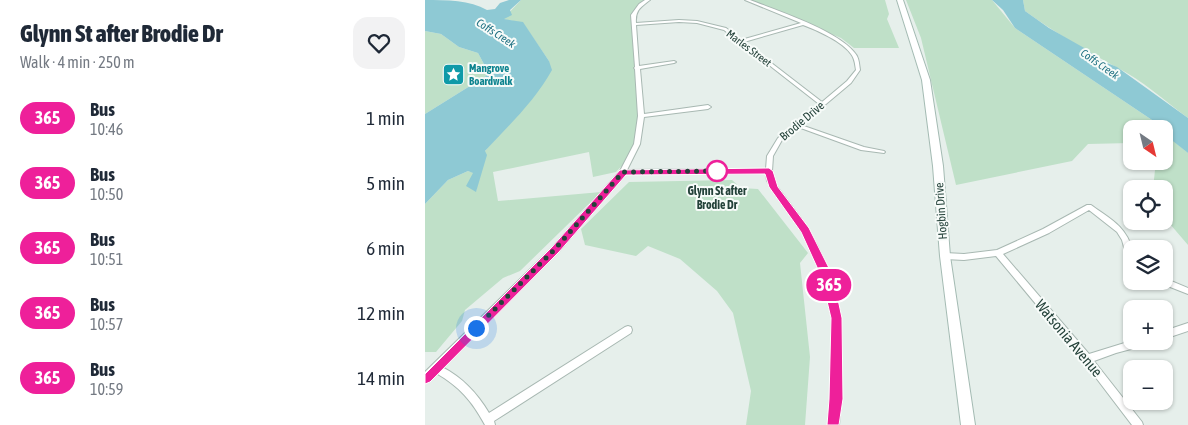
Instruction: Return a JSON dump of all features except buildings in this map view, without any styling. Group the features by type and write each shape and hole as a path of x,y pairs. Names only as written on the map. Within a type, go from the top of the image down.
{"main road":[{"name":"Hogbin Drive","path":"900,0 926,80 938,166 945,256 968,425"}],"street":[{"path":"425,378 555,249 623,172 637,144 641,116 633,15 635,10 648,0"},
{"name":"Brodie Drive","path":"747,0 837,39 852,52 857,60 858,70 853,76 780,139 772,150 769,171"},
{"name":"Marles Street","path":"633,24 670,21 697,22 725,29 822,104"},
{"path":"741,41 802,24"},
{"path":"637,68 674,62"},
{"path":"641,116 708,107"},
{"path":"797,125 863,149 882,152"},
{"path":"623,172 769,171 774,187 806,231 827,276 837,318 834,425"},
{"path":"945,256 964,257 998,253 1046,232 1089,207 1120,230 1126,240"},
{"name":"Watsonia Avenue","path":"998,253 1087,359 1139,425"},
{"path":"1173,285 1188,291"},
{"path":"1173,331 1188,327"},
{"path":"436,368 459,380 474,396 489,423 628,330"},
{"path":"1087,359 1123,347"}],"green space":[{"path":"521,0 648,0 635,10 641,116 634,153 616,172 593,177 589,152 493,172 498,201 601,192 520,271 503,278 465,310 462,321 436,352 425,352 425,204 448,180 468,171 474,173 476,191 485,151 505,128 549,61 523,23 503,19"},
{"path":"749,0 885,0 889,14 887,19 899,48 854,48 841,38"},
{"path":"906,0 992,0 1015,28 1152,120 1123,120 1123,143 1088,144 1072,161 956,185 921,38"},
{"path":"1023,0 1188,0 1188,118 1126,72 1093,54 1025,11"},
{"path":"425,31 441,34 459,47 478,53 485,66 486,76 425,114"},
{"path":"1173,140 1188,153 1188,245 1173,228 1173,180 1154,180 1155,170 1173,170"},
{"path":"732,180 741,188 758,189 808,253 800,263 810,357 805,425 746,425 751,391 733,313 717,291 680,259 648,246 636,256 585,245 581,229 629,182"}],"water":[{"name":"Coffs Creek","path":"425,0 466,2 487,10 495,9 500,3 509,0 521,0 510,10 512,15 504,19 523,22 549,61 552,70 530,102 485,151 487,155 476,192 466,186 473,173 468,171 448,180 425,204 425,114 486,76 485,66 478,53 459,47 441,34 425,31"},
{"name":"Coffs Creek","path":"992,0 1023,0 1025,11 1049,28 1086,49 1100,60 1117,67 1188,118 1188,153 1173,141 1173,120 1152,120 1015,28 1003,10"}],"bus line":[{"name":"365","path":"425,378 555,249 603,197 623,172 769,171 770,181 806,231 827,276 837,318 834,425"}],"place":[{"name":"Mangrove Boardwalk","path":"453,74"},
{"name":"Glynn St after Brodie Dr","path":"717,171"}],"route":[{"path":"476,328 555,249 603,197 623,172 717,171"}]}
